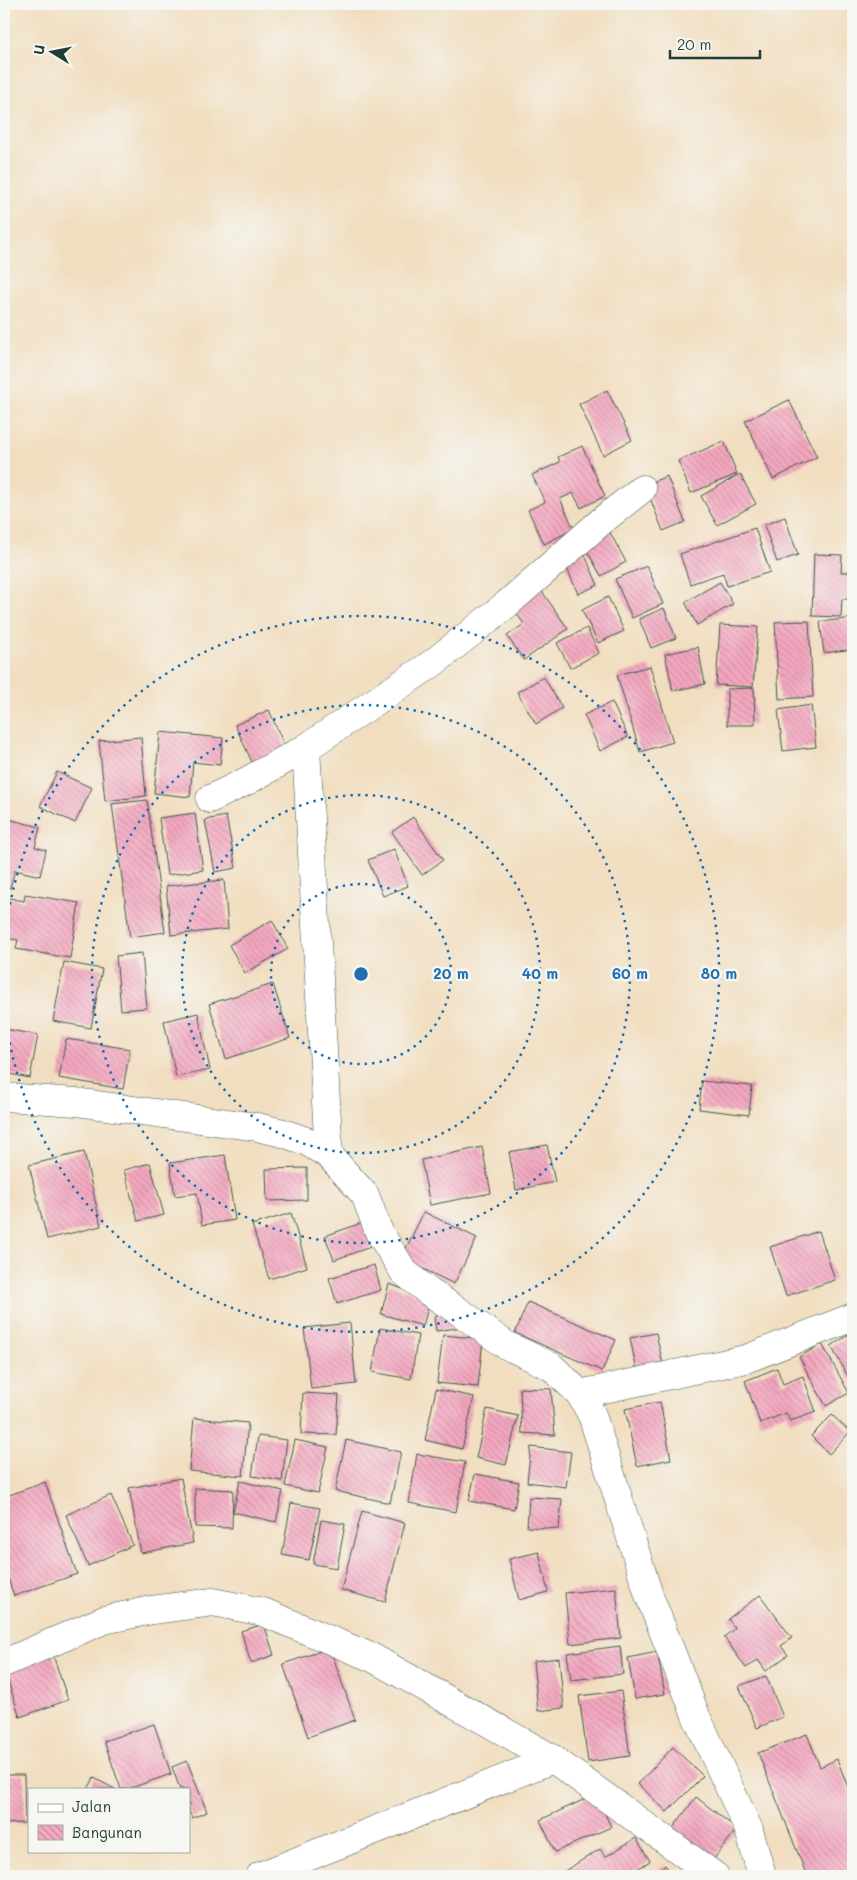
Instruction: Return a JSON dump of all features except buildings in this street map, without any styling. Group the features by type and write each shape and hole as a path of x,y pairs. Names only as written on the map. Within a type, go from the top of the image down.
{"street":[{"path":"210,799 246,782 306,748 433,663 507,604 604,519 642,489"},
{"path":"306,748 329,1154"},
{"path":"4,1097 76,1102 258,1127 306,1141 329,1154 365,1195 380,1232 404,1272 429,1292 506,1345 552,1367 580,1394 592,1415 649,1595 697,1718 749,1830 762,1876"},
{"path":"580,1394 746,1359 853,1317"},
{"path":"4,1663 104,1620 152,1610 213,1602 263,1612 373,1658 553,1759 715,1876"},
{"path":"260,1876 553,1759"}]}
